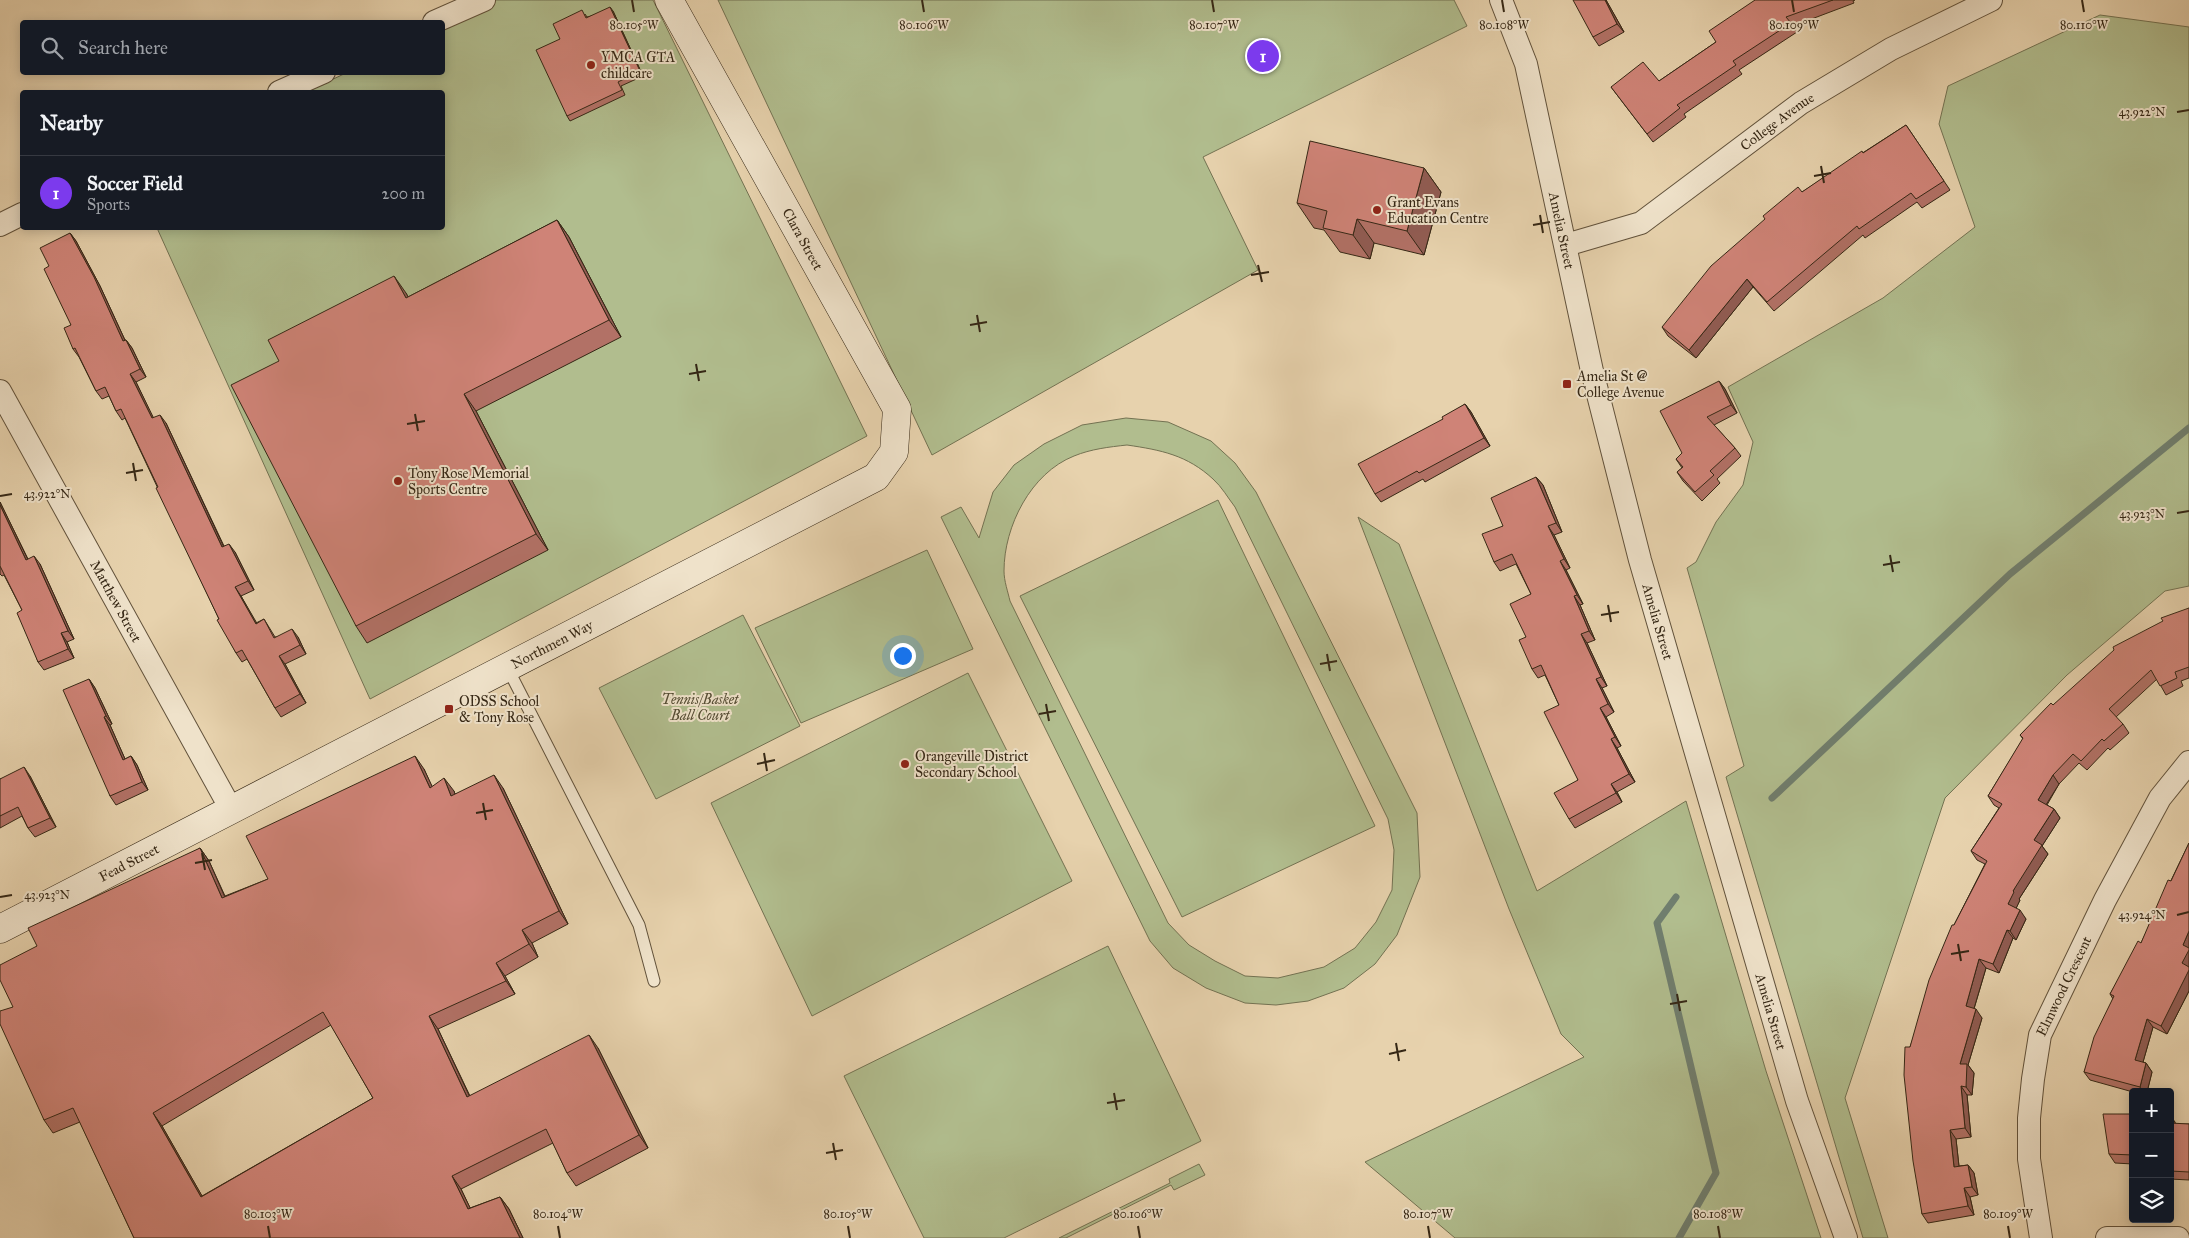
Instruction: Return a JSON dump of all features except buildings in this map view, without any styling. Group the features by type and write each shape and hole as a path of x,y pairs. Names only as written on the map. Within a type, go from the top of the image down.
{"street":[{"path":"439,20 484,0"},
{"name":"Clara Street","path":"669,0 897,408 894,452 876,477 872,479"},
{"name":"Amelia Street","path":"1501,0 1526,64 1612,457 1685,722 1797,1101 1846,1238"},
{"name":"College Avenue","path":"1566,245 1641,223 1801,103 1891,50 1991,0"},
{"path":"284,90 317,75"},
{"path":"0,225 20,215"},
{"name":"Matthew Street","path":"0,391 232,811"},
{"name":"Northmen Way","path":"232,811 872,479"},
{"name":"Elmwood Crescent","path":"2041,1238 2029,1159 2029,1118 2040,1035 2106,900 2156,807 2189,762"},
{"name":"Fead Street","path":"0,929 232,811"},
{"path":"2107,1238 2178,1238"}],"lane":[{"path":"508,669 639,925 654,981"}],"green space":[{"path":"491,0 653,0 867,436 370,699 158,230 445,230 445,90 310,90 342,75 445,75 445,23"},
{"path":"718,0 1454,0 1467,26 1203,157 1258,270 932,455"},
{"path":"2100,15 2189,27 2189,586 2165,591 2067,675 1945,798 1845,1098 1888,1238 1863,1238 1726,777 1744,766 1687,568 1696,562 1716,522 1743,485 1753,442 1728,387 1883,298 1975,227 1939,124 1948,86"},
{"path":"1126,418 1168,422 1211,441 1235,463 1256,492 1417,813 1420,877 1397,935 1375,964 1344,988 1308,1001 1276,1005 1245,1003 1206,988 1173,968 1150,941 941,517 961,507 979,538 993,492 1014,465 1044,444 1082,425","holes":["1127,445 1173,455 1193,464 1216,482 1235,507 1388,819 1394,850 1392,890 1376,922 1355,948 1324,967 1278,978 1245,976 1189,945 1168,923 1010,601 1004,575 1005,554 1015,519 1033,488 1059,464 1074,456 1093,450"]},
{"path":"1218,500 1375,826 1182,917 1020,596"},
{"path":"1358,517 1399,544 1537,891 1686,801 1766,1071 1821,1238 1455,1238 1365,1162 1584,1057 1561,1034 1509,909"},
{"path":"927,550 973,649 801,723 755,628"},
{"name":"Tennis/Basket Ball Court","path":"743,615 800,726 656,799 599,688"},
{"path":"968,673 1072,881 812,1016 711,803"},
{"path":"1108,946 1201,1141 1004,1238 924,1238 844,1076"},
{"path":"1199,1164 1205,1175 1174,1190 1171,1185 1066,1238 1059,1238 1170,1183 1169,1179"}],"waterway":[{"path":"1772,798 2010,574 2189,428"},
{"path":"1676,897 1657,923 1716,1173 1679,1238"}],"place":[{"name":"Soccer Field","path":"1263,56"},
{"name":"YMCA GTA childcare","path":"591,65"},
{"name":"Grant Evans Education Centre","path":"1377,210"},
{"name":"Amelia St @ College Avenue","path":"1567,384"},
{"name":"Tony Rose Memorial Sports Centre","path":"398,481"},
{"name":"ODSS School & Tony Rose","path":"449,709"},
{"name":"Orangeville District Secondary School","path":"905,764"}]}
